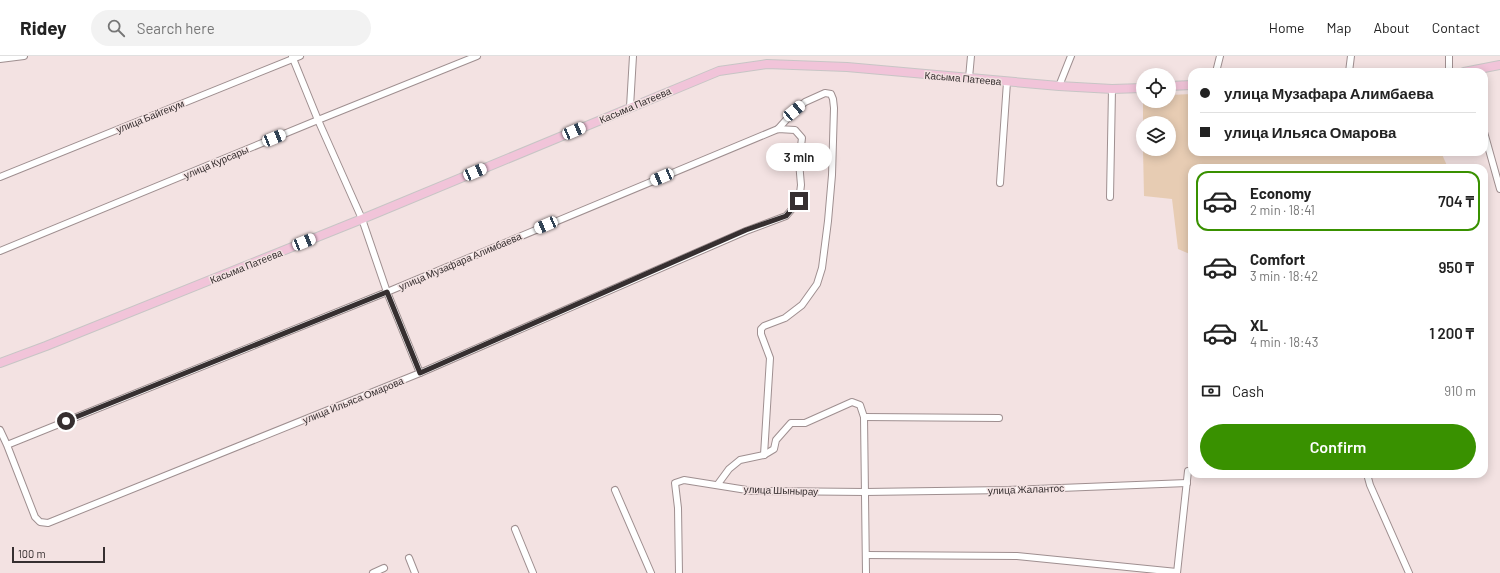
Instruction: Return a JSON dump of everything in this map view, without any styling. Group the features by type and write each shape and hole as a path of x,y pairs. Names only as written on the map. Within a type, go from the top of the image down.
{"main road":[{"name":"Касыма Патеева","path":"0,363 362,219 719,71 767,64 847,67 1059,86 1112,89 1136,88"},
{"path":"1485,68 1500,65"},
{"path":"1176,86 1188,85"}],"street":[{"path":"0,59 24,56"},
{"name":"улица Байгекум","path":"0,176 293,57 300,56"},
{"name":"улица Курсары","path":"0,251 477,56"},
{"path":"630,107 633,56"},
{"path":"969,78 971,56"},
{"path":"1059,86 1071,56"},
{"path":"1217,68 1220,56"},
{"path":"1350,68 1351,56"},
{"path":"1449,56 1449,68"},
{"path":"293,57 318,120 362,219 387,292 420,373"},
{"path":"1000,183 1007,82"},
{"path":"1110,197 1112,89"},
{"path":"764,455 770,358 761,334 761,329 764,326 785,318 802,306 817,284 822,268 832,175 834,108 831,94 825,93 805,102 794,111 778,129"},
{"name":"улица Музафара Алимбаева","path":"7,445 387,292 778,129 796,130"},
{"name":"улица Ильяса Омарова","path":"7,445 35,517 40,522 48,523 420,373 746,230 786,216 799,201 801,185 799,162 802,138 796,130"},
{"path":"1488,146 1500,189"},
{"path":"718,484 729,469 740,460 764,455 774,448 776,440 791,423 805,422 852,402 860,405 864,417 866,573"},
{"path":"864,417 999,418"},
{"path":"0,430 7,445"},
{"path":"866,555 1016,556 1177,572 1188,470"},
{"path":"1367,478 1409,573"},
{"name":"улица Шынырау","path":"679,573 678,508 675,483 684,480 718,484 753,491 865,492"},
{"name":"улица Жалантос","path":"865,492 1008,490 1187,483"},
{"path":"616,490 651,573"},
{"path":"515,529 533,573"},
{"path":"409,558 415,573"},
{"path":"373,573 384,568"}],"shaded area":[{"path":"1188,94 1188,156 1443,156 1446,164 1188,164 1188,253 1178,249 1172,199 1144,196 1143,156 1176,156 1176,116 1143,116 1143,108 1176,108 1176,95"}],"route":[{"path":"66,421 387,292 420,373 746,230 786,216 799,201"}]}
